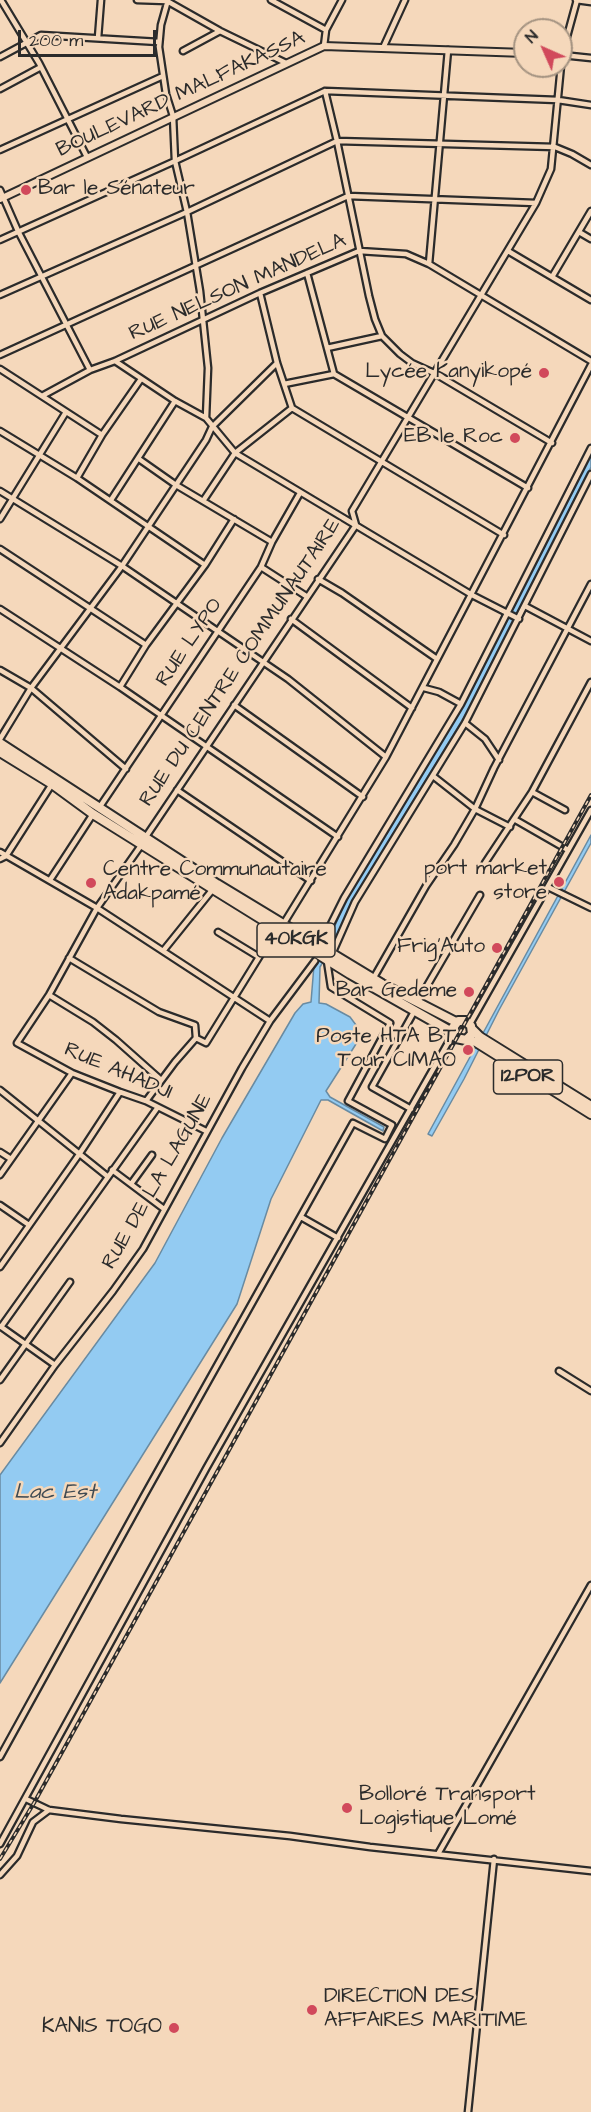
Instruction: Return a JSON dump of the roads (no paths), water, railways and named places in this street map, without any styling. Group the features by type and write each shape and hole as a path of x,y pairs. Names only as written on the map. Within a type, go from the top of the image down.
{"main road":[{"path":"0,741 99,808 143,841"},
{"path":"0,752 52,784 93,814 143,841"},
{"name":"40KGK","path":"143,841 416,1007 456,1022 463,1020 471,1026"},
{"name":"40KGK","path":"167,856 213,889 320,946 329,956 373,979 416,1007 458,1040 466,1040"},
{"path":"452,1033 456,1022"},
{"path":"466,1040 472,1034 471,1026"},
{"name":"12POR","path":"471,1026 480,1037 591,1106"},
{"name":"12POR","path":"466,1040 476,1042 591,1114"}],"street":[{"path":"2,0 41,67 87,157"},
{"path":"98,38 101,0"},
{"path":"137,0 167,1 220,31 286,63"},
{"path":"271,0 326,30"},
{"path":"324,46 326,30 342,0"},
{"path":"383,48 405,0"},
{"path":"576,0 591,2"},
{"name":"RUE DU CENTRE COMMUNAUTAIRE","path":"571,18 576,0"},
{"path":"167,1 159,42 163,76 173,116 175,161 196,264 208,368 206,417"},
{"path":"183,51 220,31"},
{"path":"0,57 41,36 159,42"},
{"name":"BOULEVARD MALFAKASSA","path":"2,198 324,46 513,53"},
{"path":"429,264 448,50"},
{"path":"573,56 591,58"},
{"path":"0,89 41,67"},
{"path":"0,150 163,76"},
{"name":"RUE DU CENTRE COMMUNAUTAIRE","path":"17,1043 49,995 97,908 356,525 352,511 536,203 551,169 555,147 560,78"},
{"path":"325,91 338,141 375,319 382,336 412,363 552,443"},
{"path":"0,240 325,91 558,100 590,106"},
{"path":"0,296 338,141 555,147 572,153 591,165"},
{"path":"0,190 18,231 90,370"},
{"path":"0,355 348,196 536,203"},
{"path":"552,277 591,211"},
{"path":"579,232 591,239"},
{"name":"RUE NELSON MANDELA","path":"42,396 90,370 115,361 260,293 359,250 400,253 429,264 591,365"},
{"path":"508,251 591,300"},
{"path":"307,273 334,374"},
{"path":"260,293 277,363 292,408 504,535"},
{"path":"327,348 382,336"},
{"path":"115,361 206,417 235,453 472,595 519,619"},
{"path":"0,741 31,688 122,566 206,440 212,427 277,363"},
{"path":"196,1038 206,1043 363,797 424,688 591,365"},
{"path":"0,369 102,435"},
{"path":"284,384 334,374 528,488"},
{"path":"77,478 102,435 141,378"},
{"path":"111,501 176,400"},
{"path":"203,501 235,453 292,408"},
{"path":"0,519 66,412"},
{"path":"0,431 77,478 205,565"},
{"path":"320,946 344,898 460,704 591,448"},
{"path":"139,459 176,485 272,542"},
{"path":"0,1757 353,1123 385,1139 392,1125 348,1101 390,1023 331,987 329,956 355,902 465,723 591,474"},
{"path":"0,491 122,566 296,685 386,757"},
{"name":"RUE LYPO","path":"99,808 261,567 272,542 300,493"},
{"path":"120,687 146,645 205,565 234,519"},
{"path":"0,549 146,645"},
{"path":"261,567 306,596"},
{"path":"318,579 357,603 437,659"},
{"path":"373,979 426,886 475,809 591,584"},
{"path":"525,606 591,640"},
{"path":"0,609 120,687 338,837"},
{"path":"291,619 412,708"},
{"path":"0,670 31,688 126,769"},
{"path":"485,862 532,792 591,682"},
{"path":"424,688 439,692 460,704"},
{"path":"234,705 363,797"},
{"path":"465,723 485,739 499,760"},
{"path":"433,776 475,809 510,827"},
{"path":"0,859 6,856 52,784"},
{"path":"177,790 311,881"},
{"path":"532,792 565,810"},
{"path":"471,1026 591,810"},
{"path":"50,880 93,814"},
{"path":"514,819 568,850"},
{"path":"0,852 97,908 270,1021"},
{"path":"548,887 591,908"},
{"path":"163,951 213,889"},
{"path":"411,1109 372,1087 480,895"},
{"path":"218,932 259,957"},
{"path":"69,958 159,1012 195,1025 196,1038 146,1101"},
{"name":"RUE DE LA LAGUNE","path":"0,1443 142,1249 206,1131 270,1021 315,961"},
{"path":"49,995 93,1022 161,1080"},
{"path":"0,1844 201,1478 452,1033"},
{"name":"RUE AHADJI","path":"17,1043 72,1073 146,1101 206,1131"},
{"path":"0,1175 72,1073"},
{"path":"0,1090 107,1176"},
{"path":"0,1267 120,1092"},
{"path":"55,1365 1,1326 158,1107"},
{"path":"0,1152 11,1159"},
{"path":"131,1184 152,1155"},
{"path":"112,1170 164,1209"},
{"path":"0,1205 29,1225"},
{"path":"301,1217 338,1238"},
{"path":"0,1380 70,1282"},
{"path":"559,1371 591,1391"},
{"path":"438,1854 591,1585"},
{"path":"26,1799 49,1810 591,1871"},
{"path":"0,1875 17,1856 33,1822 49,1810"},
{"path":"468,2112 494,1859"}],"water":[{"name":"Lac Est","path":"591,453 591,467 466,714 351,903 333,945 320,967 319,1003 326,1004 350,1017 356,1025 358,1037 356,1044 326,1091 330,1097 384,1127 383,1131 328,1100 321,1100 271,1199 237,1304 0,1683 0,1475 155,1263 222,1138 295,1013 303,1004 311,1002 314,965 328,942 346,900 461,708"},
{"path":"591,835 591,843 499,1010 464,1079 432,1136 428,1134"}],"railway":[{"path":"0,1859 34,1803 591,795"}],"place":[{"name":"Bar le Sénateur","path":"26,190"},
{"name":"Lycée Kanyikopé","path":"544,373"},
{"name":"EB le Roc","path":"515,438"},
{"name":"port market store","path":"559,882"},
{"name":"Centre Communautaire Adakpamé","path":"91,883"},
{"name":"Frig'Auto","path":"497,948"},
{"name":"Bar Gedeme","path":"469,992"},
{"name":"Poste HTA BT Tour CIMAO","path":"468,1050"},
{"name":"Bolloré Transport Logistique Lomé","path":"347,1808"},
{"name":"DIRECTION DES AFFAIRES MARITIME","path":"312,2010"},
{"name":"KANIS TOGO","path":"174,2028"}]}
